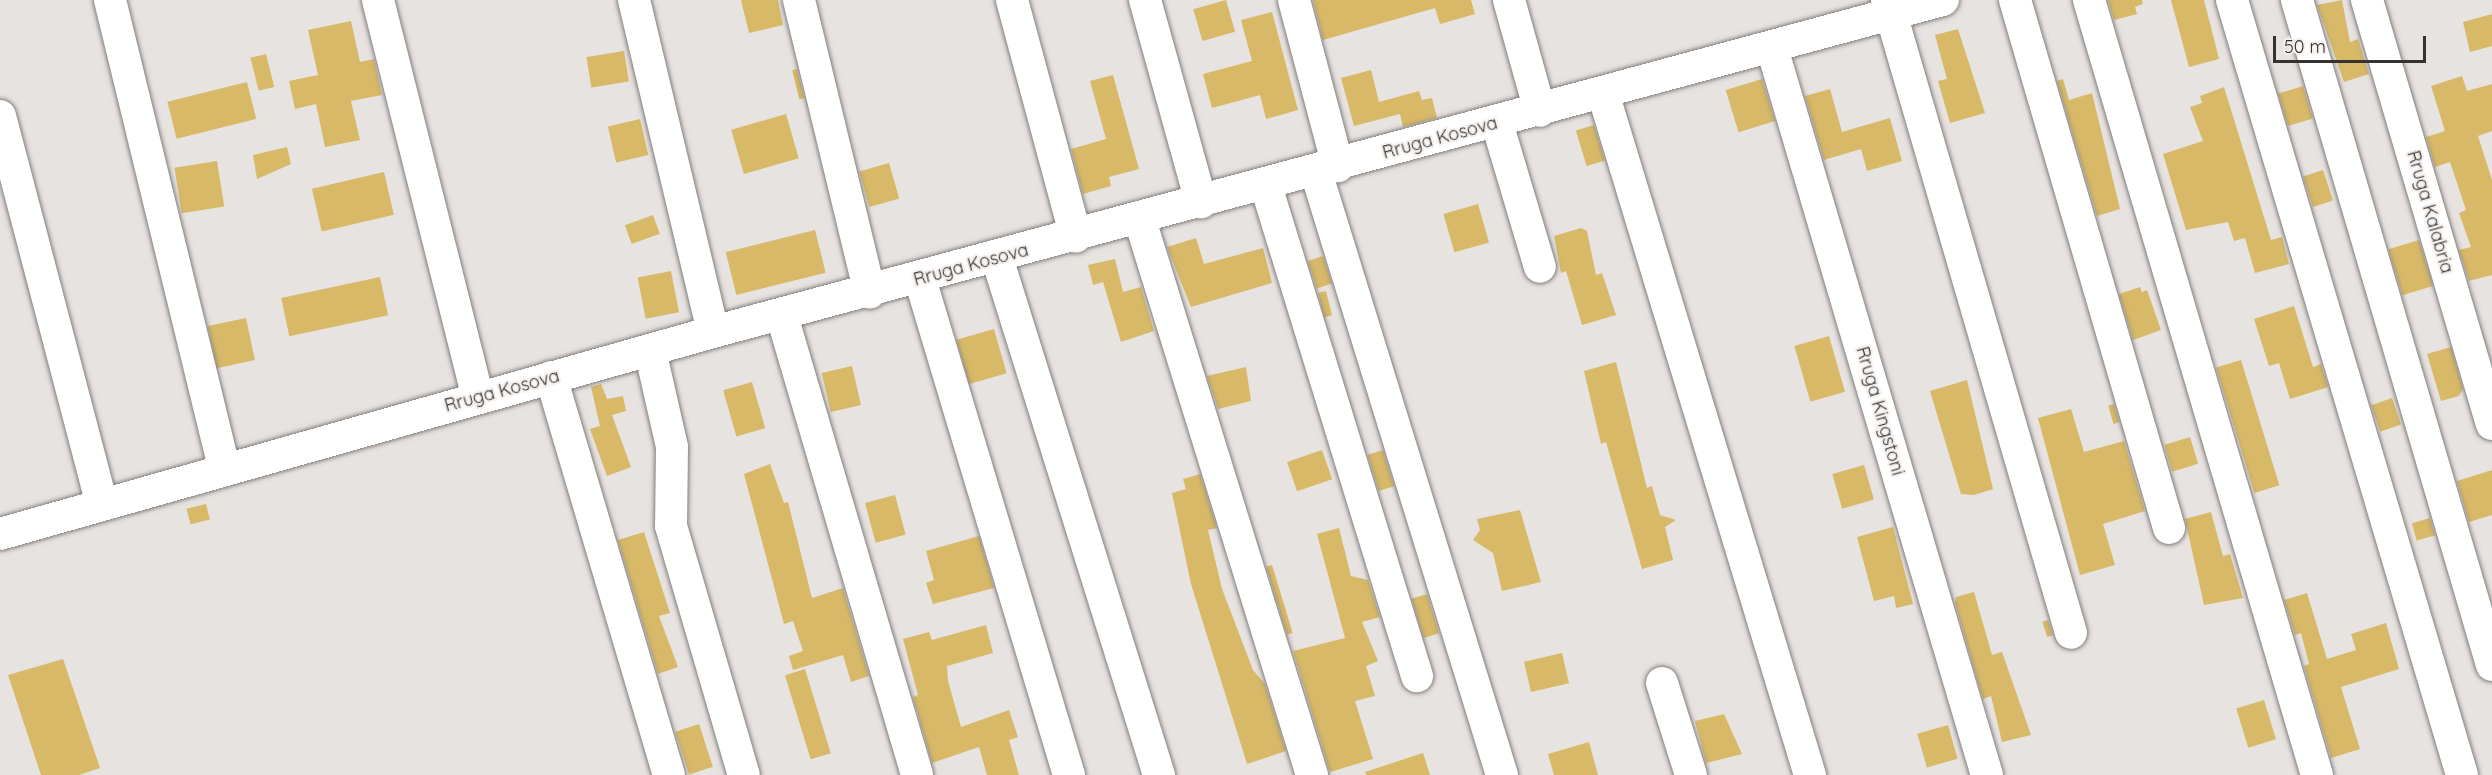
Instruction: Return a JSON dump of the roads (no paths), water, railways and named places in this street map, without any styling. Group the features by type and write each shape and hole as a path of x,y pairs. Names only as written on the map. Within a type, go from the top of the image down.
{"street":[{"path":"110,0 224,467"},
{"path":"378,0 478,397"},
{"path":"634,0 713,332"},
{"path":"799,0 870,293"},
{"path":"1012,0 1076,237"},
{"path":"1145,0 1201,202"},
{"path":"1294,0 1327,169 1502,775"},
{"path":"1509,0 1540,111"},
{"name":"Rruga Kosova","path":"0,534 100,502 713,332 870,293 1772,48 1889,7 1943,0"},
{"path":"2014,0 2169,528"},
{"path":"2089,0 2318,775"},
{"path":"2232,0 2462,775"},
{"path":"2297,0 2492,665"},
{"name":"Rruga Kalabria","path":"2367,0 2492,424"},
{"path":"1889,7 2071,633"},
{"name":"Rruga Kingstoni","path":"1772,48 1987,775"},
{"path":"1603,93 1810,775"},
{"path":"0,116 100,502"},
{"path":"1497,123 1540,267"},
{"path":"1266,186 1417,676"},
{"path":"1140,220 1312,775"},
{"path":"997,258 1159,775"},
{"path":"920,279 1069,775"},
{"path":"782,316 917,775"},
{"path":"650,350 672,447 671,526 744,775"},
{"path":"551,377 669,775"},
{"path":"1662,683 1691,775"}]}
